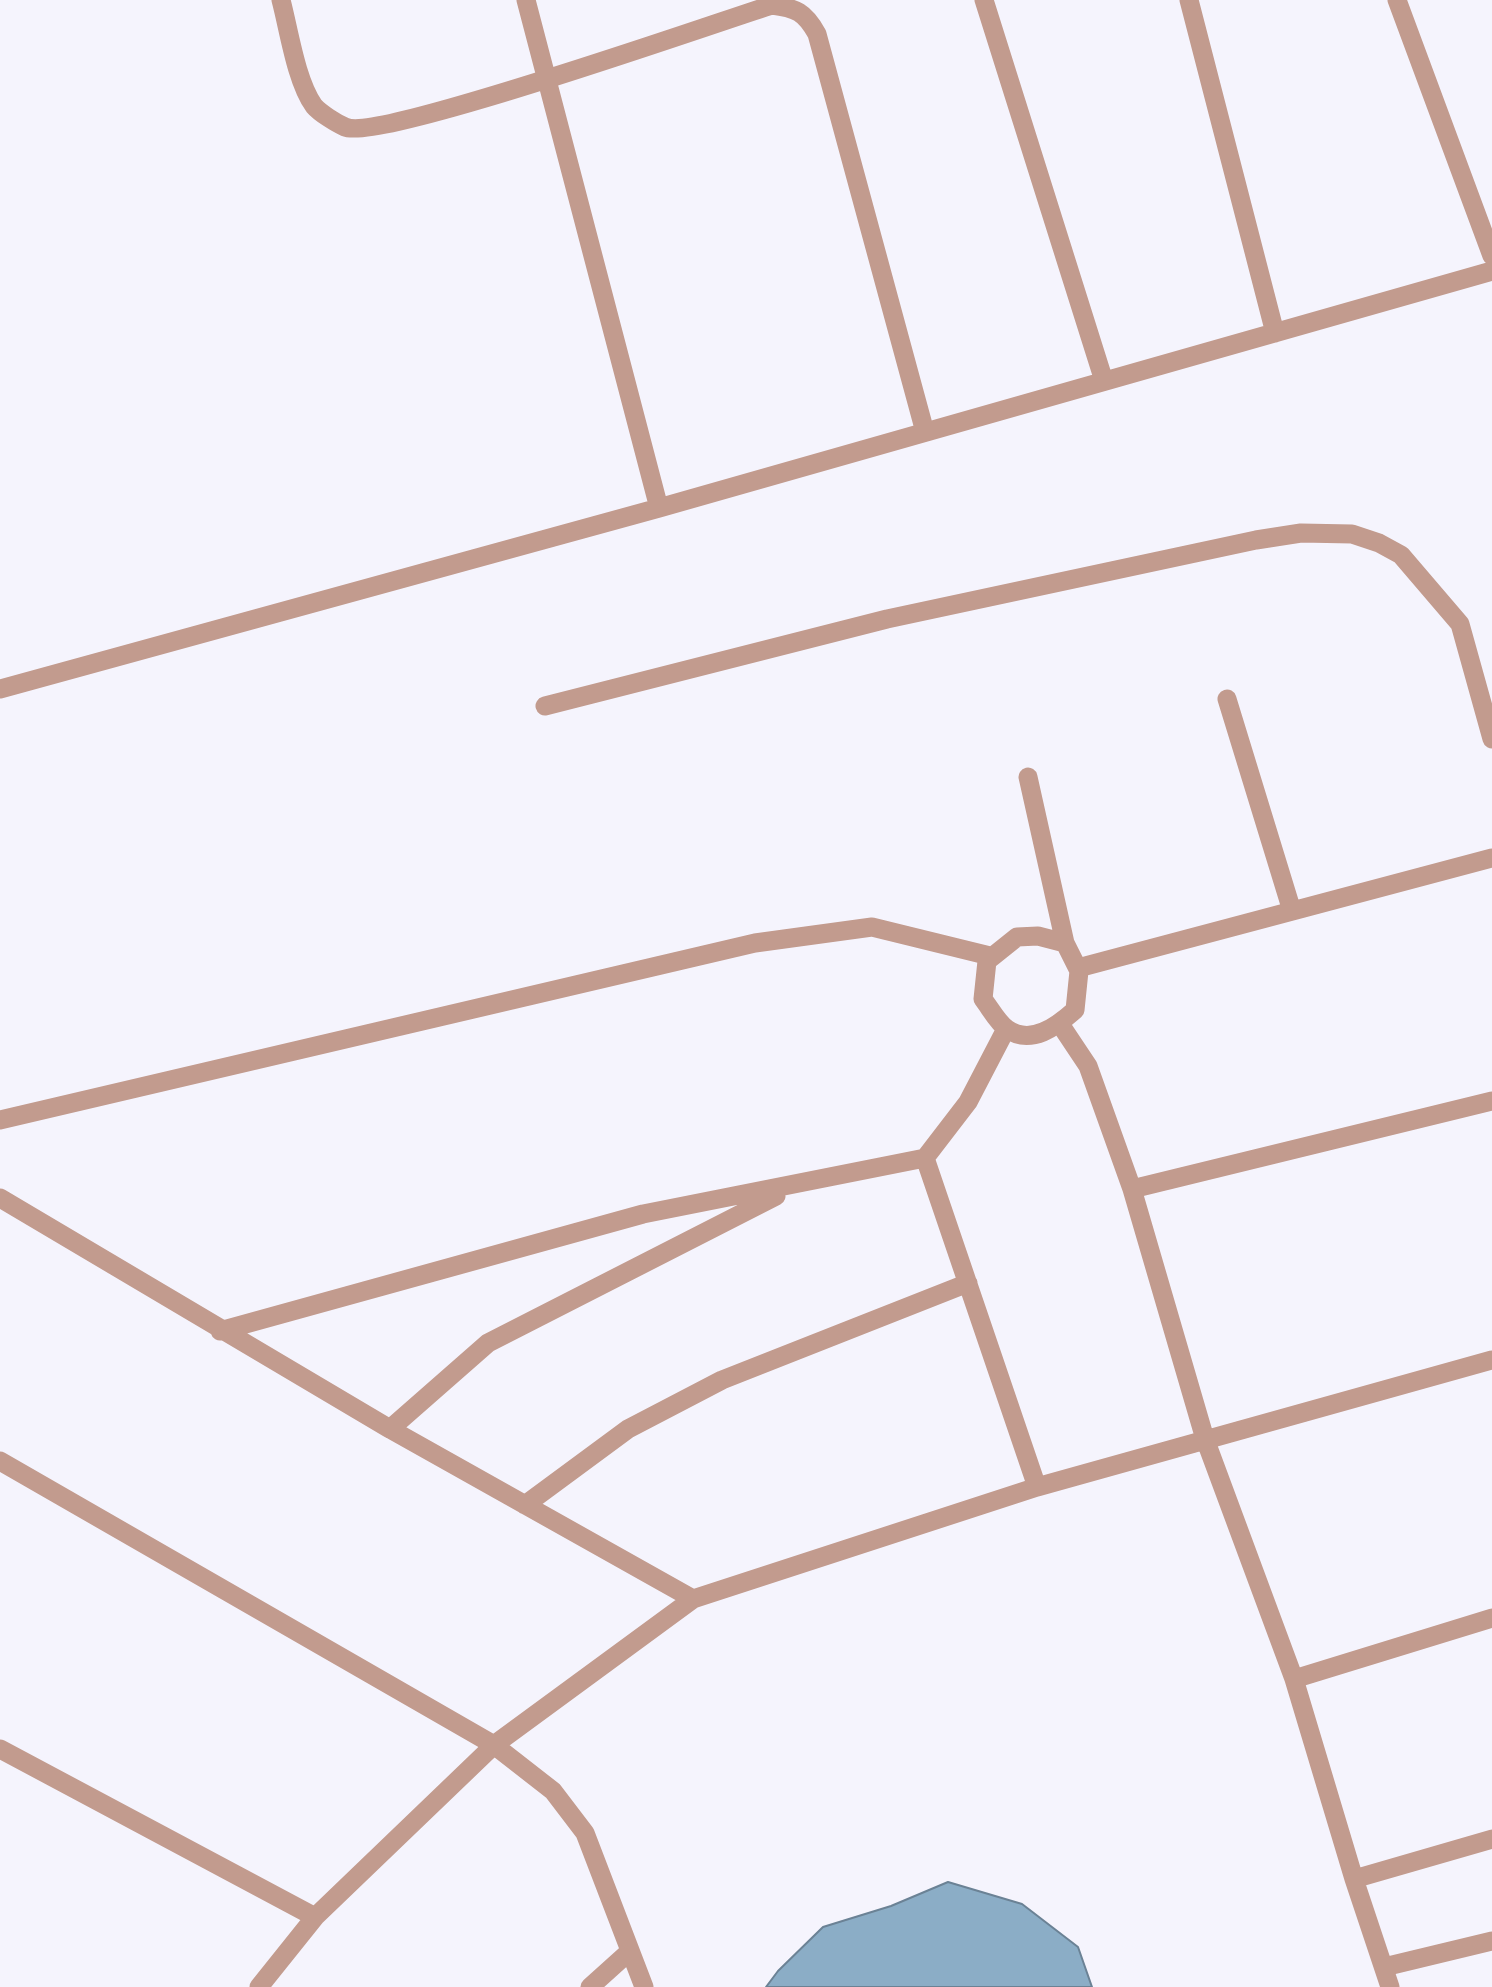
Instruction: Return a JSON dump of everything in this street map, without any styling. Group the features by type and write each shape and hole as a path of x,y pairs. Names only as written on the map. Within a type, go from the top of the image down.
{"street":[{"path":"281,0 304,86 315,108 347,128 377,127 547,80 772,5 795,8 808,16 817,34 925,432"},
{"path":"526,0 659,508"},
{"path":"984,0 1104,381"},
{"path":"1189,0 1275,333"},
{"path":"1397,0 1492,256"},
{"path":"0,688 659,508 1492,271"},
{"path":"545,706 887,619 1301,533 1352,534 1379,543 1401,555 1460,624 1492,739"},
{"path":"1227,699 1292,911"},
{"path":"1028,777 1065,943 1078,968 1075,1010 1045,1033 1021,1034 1006,1029 983,999 987,961 990,956 1017,937 1038,936 1065,943"},
{"path":"1078,968 1492,858"},
{"path":"0,1120 755,943 872,927 990,956"},
{"path":"1060,1024 1088,1066 1132,1189 1205,1439 1294,1679 1354,1880 1390,1987"},
{"path":"220,1331 643,1214 795,1186 925,1158 968,1102 1006,1029"},
{"path":"1132,1189 1492,1101"},
{"path":"925,1158 1037,1487"},
{"path":"390,1429 488,1343 795,1186"},
{"path":"0,1198 220,1331 693,1599"},
{"path":"525,1505 628,1429 722,1380 968,1283"},
{"path":"259,1987 315,1917 494,1745 693,1599 1037,1487 1492,1360"},
{"path":"0,1461 494,1745 553,1791 586,1833 644,1987"},
{"path":"1294,1679 1492,1618"},
{"path":"0,1749 315,1917"},
{"path":"1354,1880 1492,1839"},
{"path":"1384,1967 1492,1941"},
{"path":"590,1987 630,1951"}],"water":[{"path":"948,1882 1022,1904 1078,1947 1092,1987 766,1987 778,1971 823,1927 891,1906"}]}
